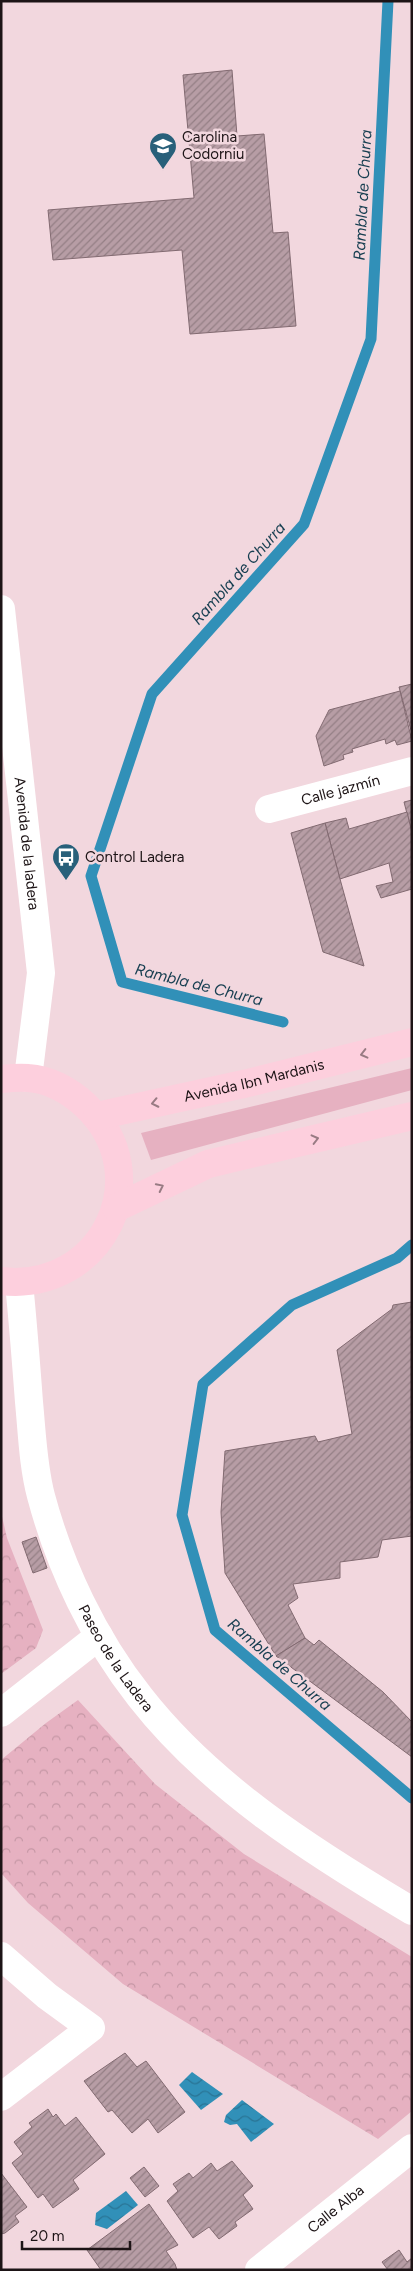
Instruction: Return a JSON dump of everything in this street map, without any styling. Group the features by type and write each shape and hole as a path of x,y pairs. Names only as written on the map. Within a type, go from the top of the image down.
{"main road":[{"name":"Avenida Ibn Mardanis","path":"97,1116 248,1083 412,1042"},
{"path":"1,1079 28,1078 54,1084 78,1097 97,1116 114,1144 120,1176 116,1208 103,1238 80,1262 52,1277 10,1282"},
{"path":"116,1208 208,1164 412,1116"}],"street":[{"name":"Avenida de la ladera","path":"1,609 41,973 28,1078"},
{"name":"Calle jazmín","path":"269,810 412,771"},
{"name":"Paseo de la Ladera","path":"10,1282 41,1495 71,1582 99,1636 140,1697 186,1748 236,1793 294,1837 412,1911"},
{"path":"1,1713 99,1636"},
{"path":"1,1956 47,1996 91,2028 1,2098"},
{"name":"Calle Alba","path":"259,2270 412,2148"}],"green space":[{"path":"412,1068 412,1090 151,1160 141,1133"},
{"path":"1,1512 7,1538 43,1630 36,1648 1,1674"},
{"path":"78,1700 155,1784 244,1854 412,1957 412,2111 378,2139 123,1984 28,1903 1,1873 1,1760 46,1723"}],"water":[{"path":"192,2072 223,2094 201,2110 179,2085"},
{"path":"242,2100 274,2124 251,2142 237,2124 230,2125 224,2122 226,2115"},
{"path":"126,2191 138,2205 107,2229 95,2225 96,2213"}],"building":[{"path":"232,70 237,136 264,134 273,233 288,232 296,326 190,334 182,250 53,260 48,210 194,198 183,75"},
{"path":"412,684 412,734 399,687"},
{"path":"400,691 412,741 397,745 395,740 386,744 385,739 352,749 353,752 343,755 344,759 324,766 316,736 329,710"},
{"path":"412,800 412,833 404,802"},
{"path":"407,812 412,833 412,889 381,898 376,886 393,882 389,863 340,879 325,823 346,818 349,829"},
{"path":"325,823 364,966 323,952 291,833"},
{"path":"412,1302 412,1536 382,1540 378,1557 340,1562 340,1578 293,1584 298,1598 288,1605 305,1638 276,1656 225,1573 221,1512 225,1451 315,1436 318,1442 352,1434 337,1350 392,1309 393,1305"},
{"path":"36,1537 47,1568 33,1573 22,1542"},
{"path":"305,1638 314,1645 319,1640 383,1692 412,1722 412,1757 276,1656"},
{"path":"125,2053 137,2067 146,2061 185,2112 158,2133 148,2119 132,2133 112,2110 108,2112 84,2081"},
{"path":"48,2109 53,2117 56,2114 65,2126 76,2117 105,2154 73,2180 79,2189 53,2208 43,2194 38,2198 12,2163 23,2154 14,2142 32,2127 29,2123"},
{"path":"232,2161 253,2186 243,2195 253,2209 235,2222 237,2226 219,2239 209,2227 193,2238 167,2201 178,2191 173,2184 189,2173 193,2178 211,2163 217,2171"},
{"path":"144,2167 159,2186 145,2197 130,2178"},
{"path":"1,2173 27,2207 15,2216 19,2222 1,2234"},
{"path":"149,2204 178,2245 166,2251 177,2270 101,2270 87,2250"},
{"path":"399,2250 407,2262 412,2258 412,2270 388,2270 382,2262"}],"waterway":[{"name":"Rambla de Churra","path":"283,1022 122,982 91,876 152,694 304,524 371,339 388,1"},
{"name":"Rambla de Churra","path":"412,1245 397,1258 292,1305 203,1384 182,1515 215,1630 412,1798"}],"place":[{"name":"Carolina Codorniu","path":"163,170"},
{"name":"Control Ladera","path":"66,881"}]}
